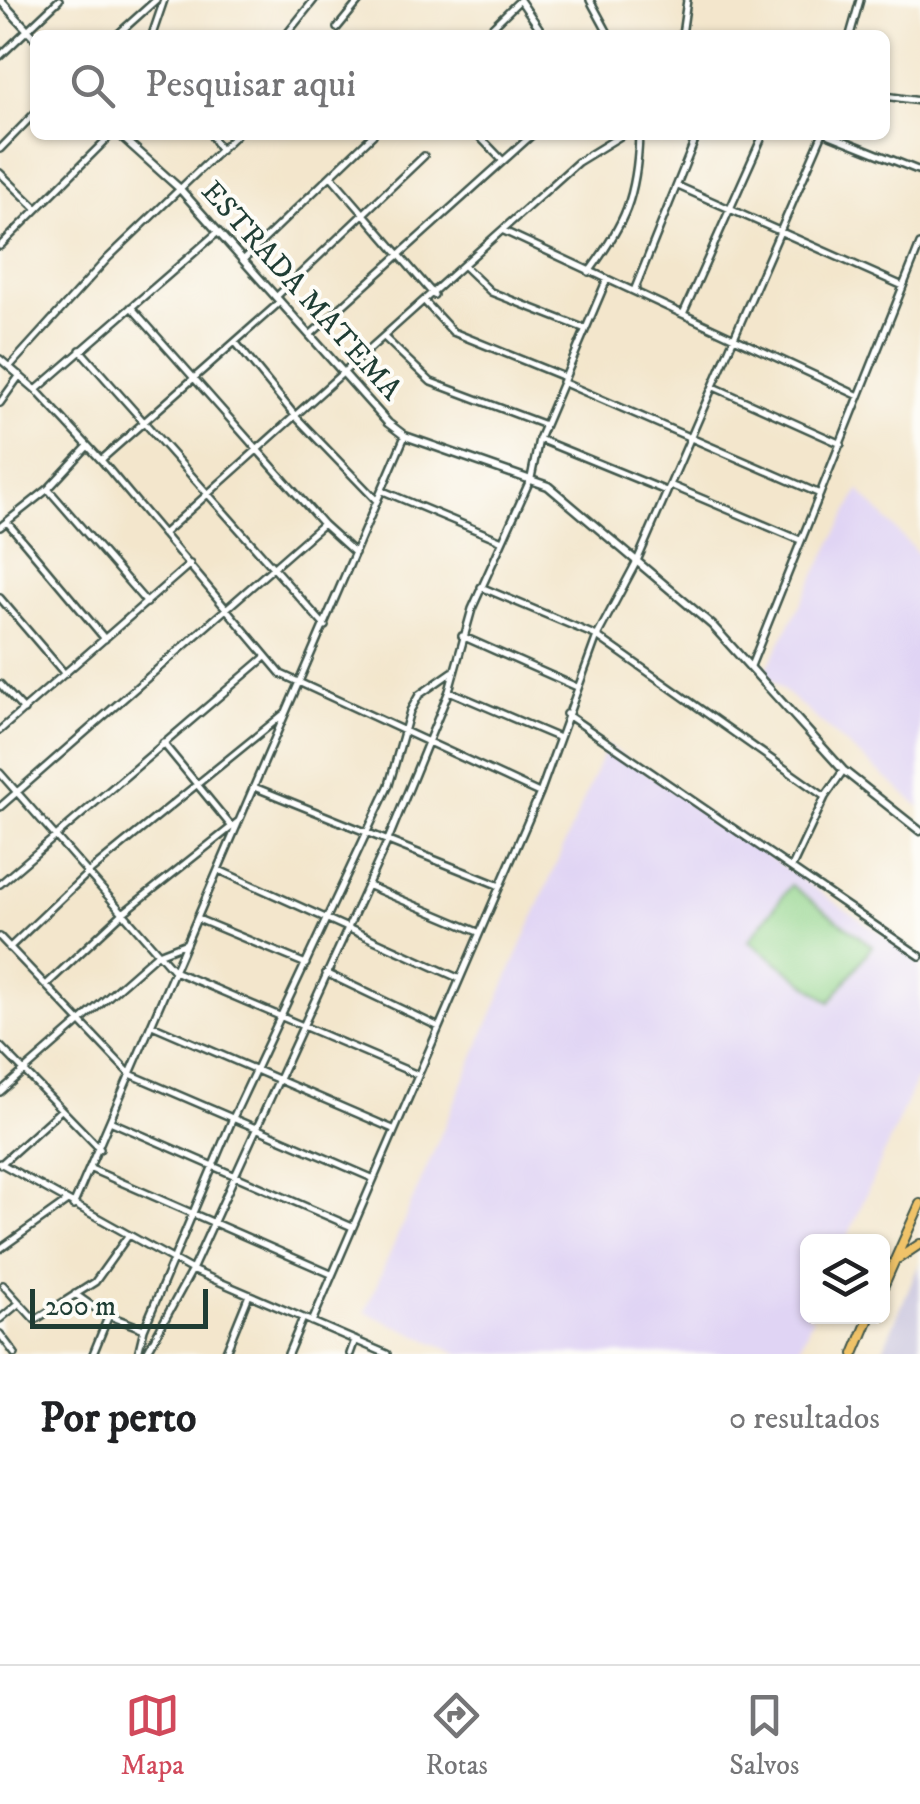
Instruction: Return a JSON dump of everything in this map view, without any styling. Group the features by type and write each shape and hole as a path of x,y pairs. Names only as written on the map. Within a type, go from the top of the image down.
{"highway":[{"path":"890,1271 917,1219 920,1204"},
{"path":"895,1260 920,1244"},
{"path":"854,1354 867,1324"}],"street":[{"path":"0,0 30,32"},
{"path":"0,56 60,0"},
{"path":"122,30 156,0"},
{"path":"154,30 164,0"},
{"path":"290,30 314,0"},
{"path":"338,28 360,0"},
{"path":"489,30 520,0 541,30"},
{"path":"590,0 606,30"},
{"path":"683,30 687,0"},
{"path":"851,30 860,0"},
{"path":"890,97 920,101"},
{"path":"0,150 30,118"},
{"path":"0,246 107,140"},
{"name":"ESTRADA MATEMA","path":"126,140 179,188 371,407 405,436 548,486 712,625 844,770 920,831"},
{"path":"214,140 219,148"},
{"path":"10,366 229,140"},
{"path":"242,260 369,140"},
{"path":"483,140 503,161"},
{"path":"310,335 526,140"},
{"path":"164,534 345,376 578,162 614,140"},
{"path":"589,272 626,219 638,172 639,140"},
{"path":"634,291 695,140"},
{"path":"683,314 761,140"},
{"path":"312,1322 350,1226 540,794 557,736 597,636 637,562 820,140"},
{"path":"842,140 920,171"},
{"path":"101,460 236,342 424,156"},
{"path":"0,173 36,208"},
{"path":"331,176 434,295"},
{"path":"678,186 903,286"},
{"path":"504,231 858,396"},
{"path":"36,390 218,232"},
{"path":"751,666 920,244"},
{"path":"466,266 490,292 583,328"},
{"path":"146,1354 192,1270 388,840 448,691 462,636 481,587 531,478 544,425 607,279"},
{"path":"426,302 453,332 820,494"},
{"path":"131,307 323,524 355,553"},
{"path":"386,339 432,382 544,425"},
{"path":"236,342 297,418 377,500"},
{"path":"80,350 325,626"},
{"path":"1,361 36,390 101,460 264,657 299,684 540,794"},
{"path":"0,402 20,375"},
{"path":"714,387 841,444"},
{"path":"0,1250 70,1204 91,1169 405,436"},
{"path":"539,439 800,540"},
{"path":"87,447 48,489 3,524 105,639"},
{"path":"48,489 147,603"},
{"path":"382,490 500,540"},
{"path":"0,807 323,524"},
{"path":"0,730 190,564"},
{"path":"481,587 597,636 825,797"},
{"path":"0,598 65,674"},
{"path":"462,636 577,687"},
{"path":"0,884 264,657"},
{"path":"138,1354 144,1329 212,1165 369,832 401,756 403,730 419,694 452,672"},
{"path":"0,684 24,710"},
{"path":"448,691 557,736"},
{"path":"9,948 89,872 288,711"},
{"path":"566,714 920,956"},
{"path":"163,742 232,827"},
{"path":"791,868 825,797 844,770"},
{"path":"0,773 89,872 156,956 174,971 418,1075"},
{"path":"254,787 500,886"},
{"path":"47,984 123,913 240,820"},
{"path":"218,870 458,978"},
{"path":"368,886 478,932"},
{"path":"198,918 306,964"},
{"path":"0,936 130,1074 372,1178"},
{"path":"0,1092 156,956 187,943"},
{"path":"326,973 439,1027"},
{"path":"152,1025 393,1129"},
{"path":"0,1046 100,1149"},
{"path":"61,1110 2,1166 192,1270 387,1354"},
{"path":"112,1122 350,1226"},
{"path":"91,1169 331,1274"},
{"path":"3,1284 35,1320 102,1276 128,1236"},
{"path":"75,1294 109,1316 144,1329"},
{"path":"225,1354 250,1295"},
{"path":"0,1319 18,1304"},
{"path":"92,1354 109,1316"},
{"path":"288,1354 303,1318"},
{"path":"0,1334 15,1354"},
{"path":"350,1354 356,1340"}],"shaded area":[{"path":"859,490 920,556 920,807 764,674"},
{"path":"607,745 920,961 920,1071 849,1234 800,1234 800,1324 810,1324 797,1354 460,1354 365,1312"},
{"path":"920,1262 920,1354 881,1354"}],"green space":[{"path":"791,885 872,946 830,1002 749,941"}]}
